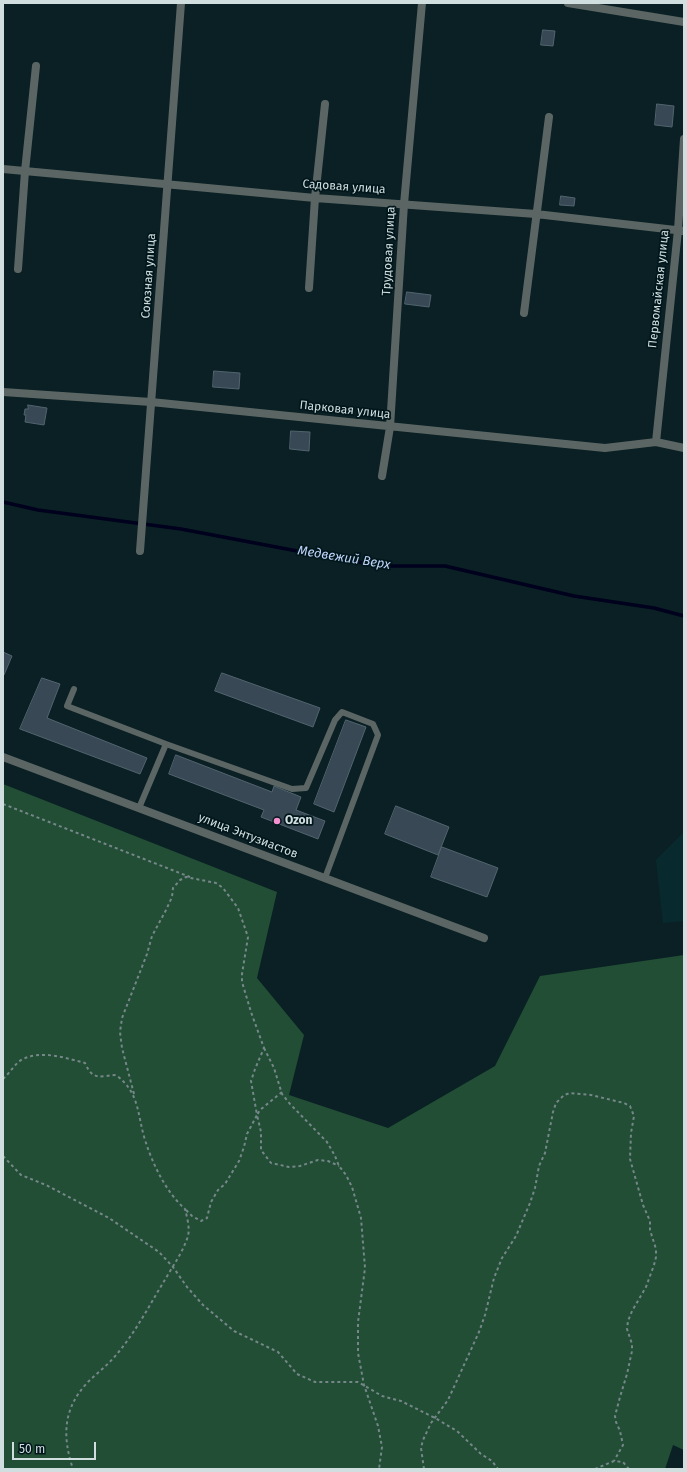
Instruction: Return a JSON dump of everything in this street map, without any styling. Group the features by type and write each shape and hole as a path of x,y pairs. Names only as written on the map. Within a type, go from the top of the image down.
{"street":[{"name":"Союзная улица","path":"140,551 181,3"},
{"name":"Трудовая улица","path":"382,476 390,427 404,204 422,3"},
{"path":"568,3 684,22"},
{"path":"18,269 25,171 36,66"},
{"path":"309,288 315,198 325,104"},
{"path":"524,313 549,117"},
{"name":"Первомайская улица","path":"656,442 681,230 684,139"},
{"name":"Садовая улица","path":"3,169 315,198 536,214 681,230"},
{"name":"Парковая улица","path":"3,392 151,402 605,448 656,442 684,448"},
{"name":"улица Энтузиастов","path":"3,757 484,938"}],"lane":[{"path":"74,689 67,706 166,744 292,789 306,788 335,720 342,712 373,724 378,735 325,878"},
{"path":"139,808 166,744"}],"path":[{"path":"3,804 194,878"},
{"path":"282,1092 257,1114 247,1134 239,1161 225,1184 218,1190 211,1202 207,1218 201,1221 192,1216 177,1201 154,1164 145,1139 122,1048 120,1032 122,1018 147,954 152,936 172,897 174,888 180,880 186,877 216,883 223,888 238,908 248,937 242,982 264,1048 274,1068 282,1092 290,1104 327,1142 335,1156 338,1166"},
{"path":"264,1048 251,1082 261,1132 261,1150 271,1163 289,1167 300,1166 318,1160 328,1161 338,1166 346,1175 352,1187 361,1218 365,1268 358,1322 358,1353 364,1385 378,1426 382,1447 379,1469"},
{"path":"3,1079 22,1059 35,1055 58,1056 85,1063 89,1072 94,1076 116,1075 124,1081 134,1094"},
{"path":"424,1469 421,1448 423,1440 435,1418 448,1400 479,1332 485,1316 494,1278 502,1258 524,1220 535,1188 539,1166 545,1153 556,1103 564,1095 570,1093 591,1095 624,1102 630,1106 633,1112 630,1159 643,1205 650,1221 650,1230 656,1249 656,1257 646,1287 628,1321 627,1329 632,1344 632,1351 615,1416 623,1445 614,1461"},
{"path":"3,1156 21,1175 46,1185 109,1218 158,1252 173,1267 187,1287 203,1305 234,1331 278,1352 298,1374 315,1382 358,1382 382,1396 401,1401 435,1418 458,1432 481,1454 492,1461 498,1469"},
{"path":"73,1469 66,1440 66,1426 74,1400 89,1381 116,1355 141,1320 177,1262 188,1234 185,1209"},
{"path":"595,1469 614,1461 623,1462 629,1469"}],"shaded area":[{"path":"684,832 684,921 663,923 656,860"}],"green space":[{"path":"3,784 277,892 257,978 304,1035 289,1095 388,1128 495,1066 540,976 684,955 684,1450 673,1445 665,1469 3,1469"}],"building":[{"path":"543,30 555,31 553,46 541,45"},
{"path":"657,104 674,106 672,127 655,125"},
{"path":"561,196 575,198 574,206 560,205"},
{"path":"407,292 431,295 429,307 405,304"},
{"path":"214,371 240,373 239,389 213,387"},
{"path":"28,405 47,408 44,425 25,422 25,409 28,409"},
{"path":"291,431 310,432 309,451 290,449"},
{"path":"3,652 12,656 4,675 3,674"},
{"path":"222,673 320,708 313,727 215,691"},
{"path":"42,678 60,684 47,718 147,758 140,774 20,729"},
{"path":"346,720 366,727 334,812 314,804"},
{"path":"176,755 272,792 274,786 301,797 296,810 325,821 318,839 261,817 264,810 169,774"},
{"path":"396,806 449,827 438,855 385,834"},
{"path":"442,847 498,868 487,897 431,877"}],"waterway":[{"name":"Медвежий Верх","path":"3,502 38,510 181,529 350,561 387,566 445,566 574,596 654,608 684,616"}],"place":[{"name":"Ozon","path":"277,821"}]}
